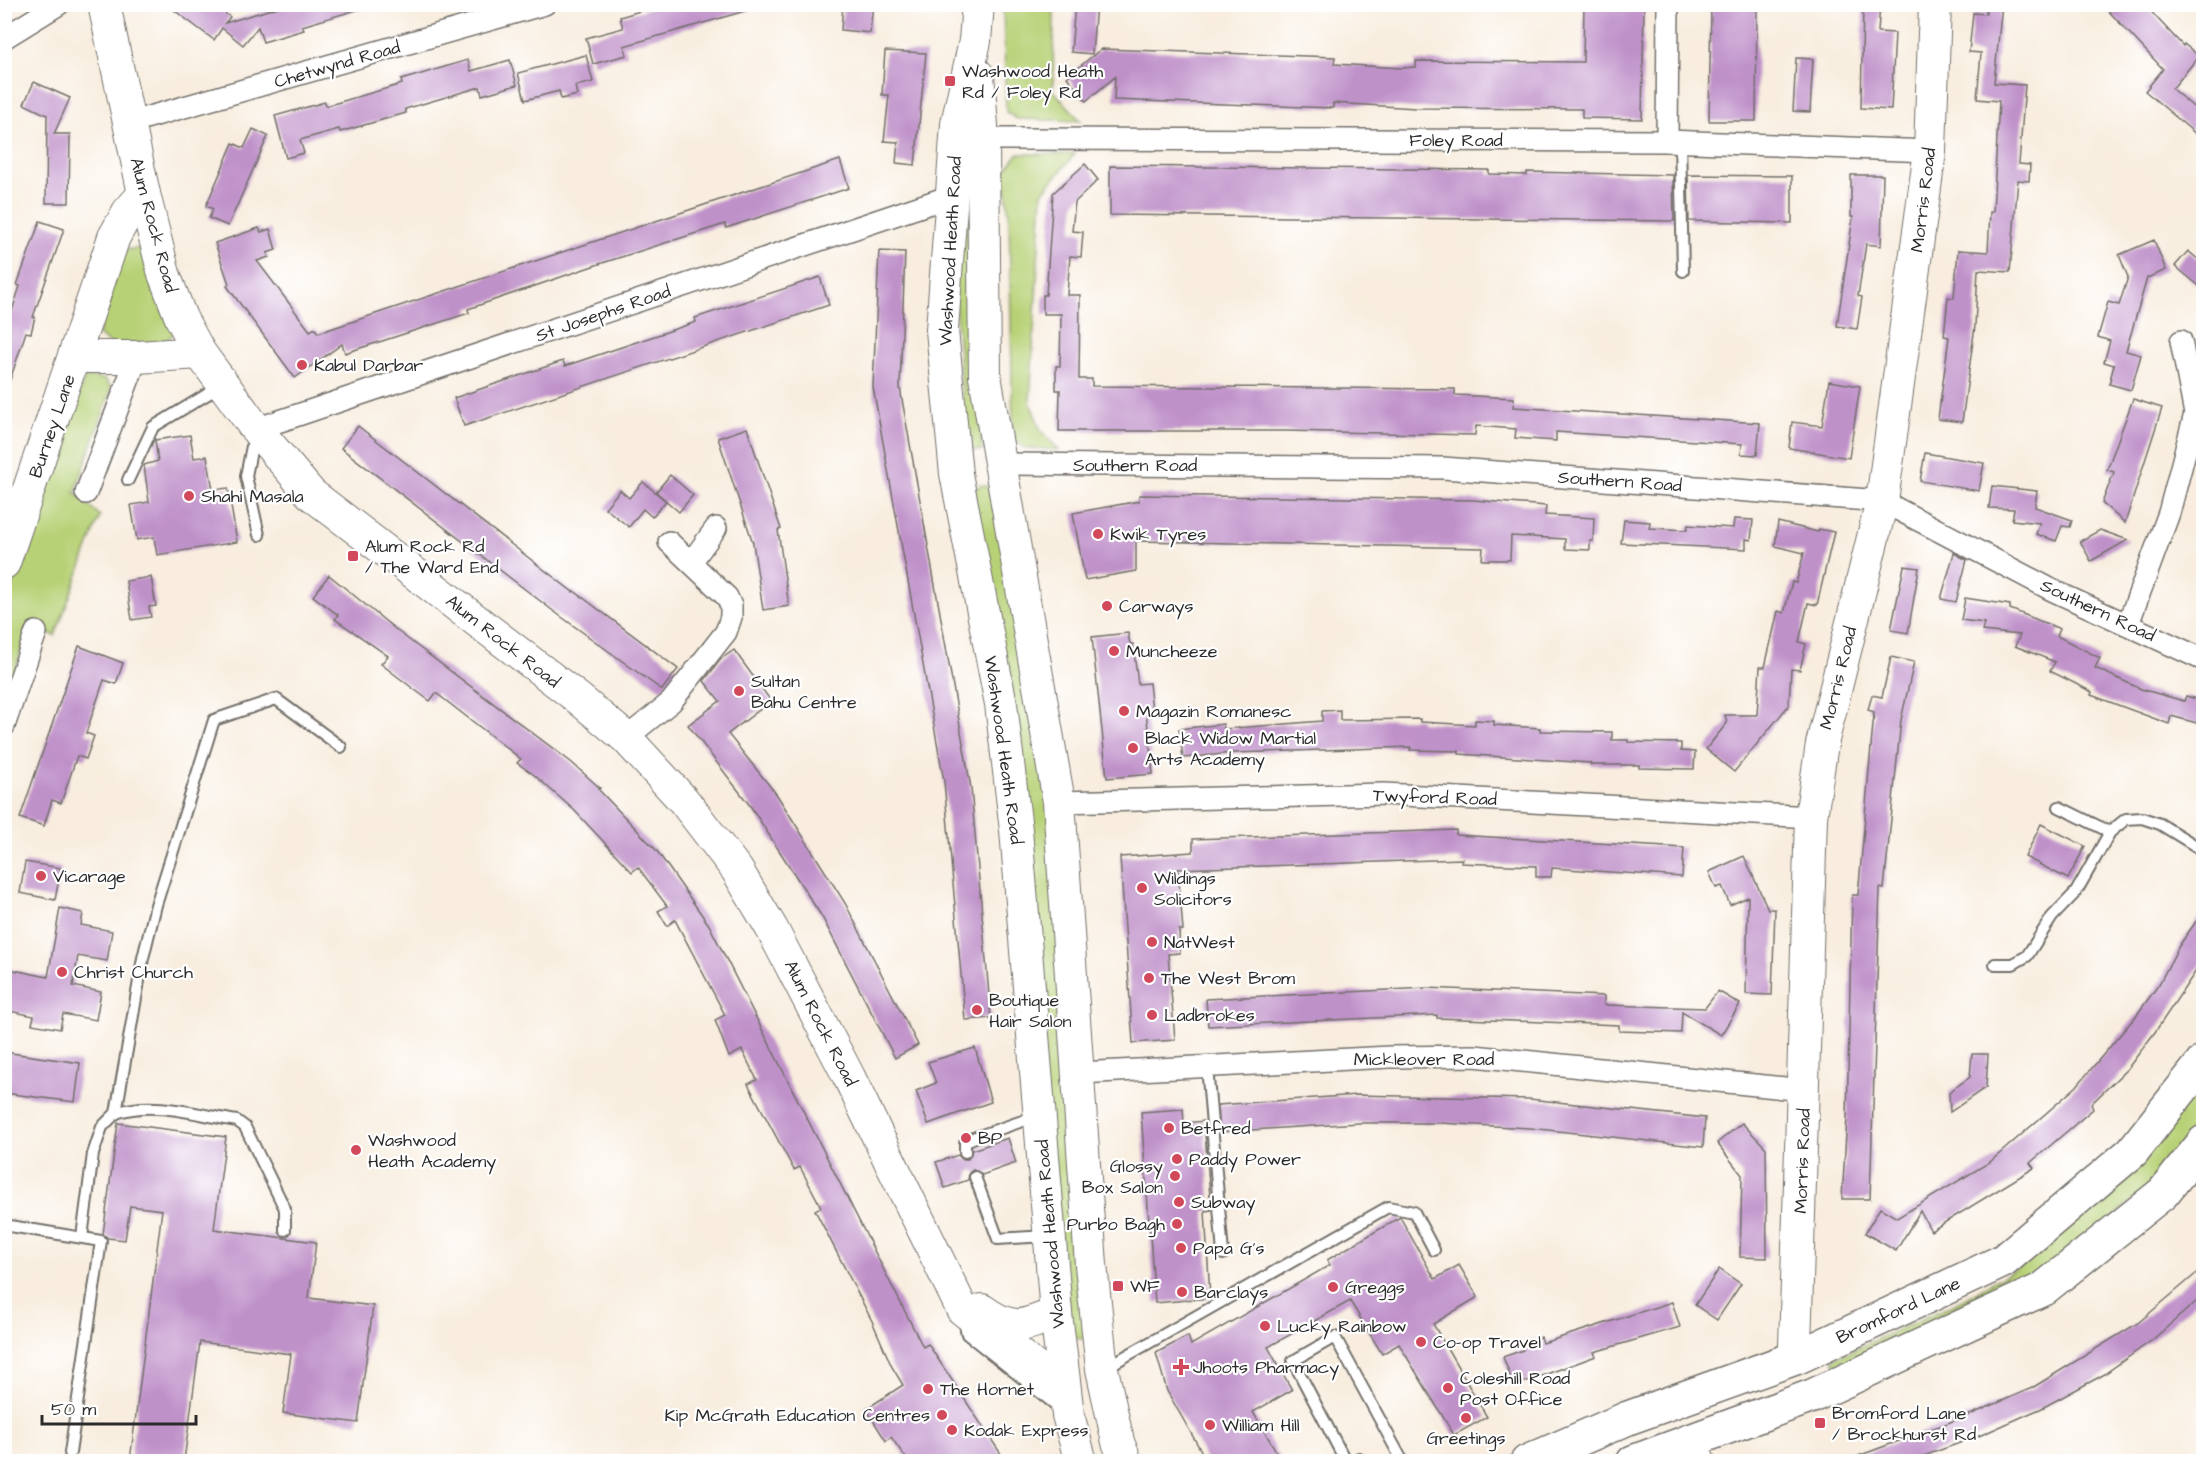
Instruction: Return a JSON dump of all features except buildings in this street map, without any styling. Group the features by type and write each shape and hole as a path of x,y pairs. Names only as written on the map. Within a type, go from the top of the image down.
{"main road":[{"name":"Bromford Lane","path":"1527,1461 1628,1418 1798,1357 2004,1261 2132,1152 2204,1061"},
{"path":"1633,1461 1695,1450 2043,1289 2163,1193 2204,1142"},
{"path":"1798,1357 1812,1396"}],"street":[{"path":"4,38 59,4"},
{"name":"Alum Rock Road","path":"104,4 128,123 164,274 181,318 200,353 256,429 311,494 531,665 579,699 626,738 684,801 737,870 772,929 854,1087 962,1309 1066,1403"},
{"name":"Chetwynd Road","path":"128,123 545,4"},
{"name":"Washwood Heath Road","path":"978,4 975,41 957,124 942,330 957,476 1002,716 1016,830 1056,1313 1066,1403 1081,1461"},
{"path":"1668,4 1674,141"},
{"name":"Morris Road","path":"1798,1357 1795,1347 1811,817 1822,744 1882,501 1930,151 1935,4"},
{"name":"Washwood Heath Road","path":"975,41 983,139 985,376 1059,802 1091,1265 1102,1370 1118,1442 1126,1461"},
{"name":"Foley Road","path":"983,139 1674,141 1930,151"},
{"name":"Burney Lane","path":"4,563 76,357 114,237 128,212 144,194"},
{"name":"St Josephs Road","path":"256,429 951,196"},
{"path":"2128,624 2169,513 2194,414 2181,340"},
{"name":"Burney Lane","path":"76,357 137,357 200,353"},
{"path":"86,493 137,357"},
{"path":"957,476 999,464"},
{"name":"Southern Road","path":"999,464 1443,468 1882,501 2052,590 2204,660"},
{"path":"692,561 716,528"},
{"path":"626,738 671,702 726,632 731,618 731,606 727,597 692,561 669,542"},
{"path":"4,726 36,632"},
{"name":"Twyford Road","path":"1059,802 1384,794 1811,817"},
{"name":"Mickleover Road","path":"1079,1073 1390,1057 1474,1056 1804,1090"},
{"name":"Alum Rock Road","path":"945,1274 973,1303 998,1322 1018,1327 1056,1313"}],"lane":[{"path":"1674,141 1683,272"},
{"path":"128,480 153,427 224,385"},
{"path":"256,429 246,476 259,535"},
{"path":"116,1113 142,957 214,720 276,699 341,747"},
{"path":"2059,807 2110,832"},
{"path":"1995,964 2013,964 2027,956 2052,917 2076,892 2110,832 2126,819 2142,818 2160,824 2204,851"},
{"path":"1207,1066 1223,1254"},
{"path":"82,1237 93,1154 102,1127 116,1113 135,1106 237,1121 245,1127 285,1209 285,1230"},
{"path":"965,1152 965,1143 970,1139 1041,1114"},
{"path":"975,1177 998,1239 1050,1236"},
{"path":"1102,1370 1388,1207 1414,1212 1434,1250"},
{"path":"4,1225 101,1241 70,1453"},
{"path":"1346,1461 1293,1361 1335,1337 1403,1461"},
{"path":"1353,1461 1359,1458 1361,1461"}],"green space":[{"path":"1003,5 1054,5 1053,90 1081,121 1017,119 1006,112"},
{"path":"1018,154 1075,154 1042,193 1030,402 1041,431 1059,450 1024,448 1013,437 1009,216 1004,171"},
{"path":"971,157 982,450 976,451 966,447 954,287"},
{"path":"140,248 174,333 164,343 111,344 98,335 116,260 124,250"},
{"path":"85,377 104,379 112,388 75,492 100,516 55,636 30,624 5,701 5,606"},
{"path":"980,485 991,487 1050,801 1086,1339 1071,1338 974,491"},
{"path":"2203,1088 2203,1127 2183,1156 2040,1283 1839,1375 1833,1359 1959,1302 2018,1267"}],"place":[{"name":"Washwood Heath Rd / Foley Rd","path":"950,81"},
{"name":"Kabul Darbar","path":"302,365"},
{"name":"Shahi Masala","path":"189,496"},
{"name":"Kwik Tyres","path":"1098,534"},
{"name":"Alum Rock Rd / The Ward End","path":"353,556"},
{"name":"Carways","path":"1107,606"},
{"name":"Muncheeze","path":"1114,651"},
{"name":"Sultan Bahu Centre","path":"739,691"},
{"name":"Magazin Romanesc","path":"1124,711"},
{"name":"Black Widow Martial Arts Academy","path":"1133,748"},
{"name":"Vicarage","path":"41,876"},
{"name":"Wildings Solicitors","path":"1142,888"},
{"name":"NatWest","path":"1152,942"},
{"name":"Christ Church","path":"62,972"},
{"name":"The West Brom","path":"1149,978"},
{"name":"Boutique Hair Salon","path":"977,1010"},
{"name":"Ladbrokes","path":"1152,1015"},
{"name":"Betfred","path":"1169,1128"},
{"name":"BP","path":"966,1138"},
{"name":"Washwood Heath Academy","path":"356,1150"},
{"name":"Paddy Power","path":"1177,1159"},
{"name":"Glossy Box Salon","path":"1175,1176"},
{"name":"Subway","path":"1179,1202"},
{"name":"Purbo Bagh","path":"1177,1224"},
{"name":"Papa G's","path":"1181,1248"},
{"name":"WF","path":"1118,1286"},
{"name":"Greggs","path":"1333,1287"},
{"name":"Barclays","path":"1182,1292"},
{"name":"Lucky Rainbow","path":"1265,1326"},
{"name":"Co-op Travel","path":"1421,1342"},
{"name":"Jhoots Pharmacy","path":"1181,1367"},
{"name":"Coleshill Road Post Office","path":"1448,1388"},
{"name":"The Hornet","path":"928,1389"},
{"name":"Kip McGrath Education Centres","path":"942,1415"},
{"name":"Greetings","path":"1466,1418"},
{"name":"Bromford Lane / Brockhurst Rd","path":"1820,1423"},
{"name":"William Hill","path":"1210,1425"},
{"name":"Kodak Express","path":"952,1430"}]}
